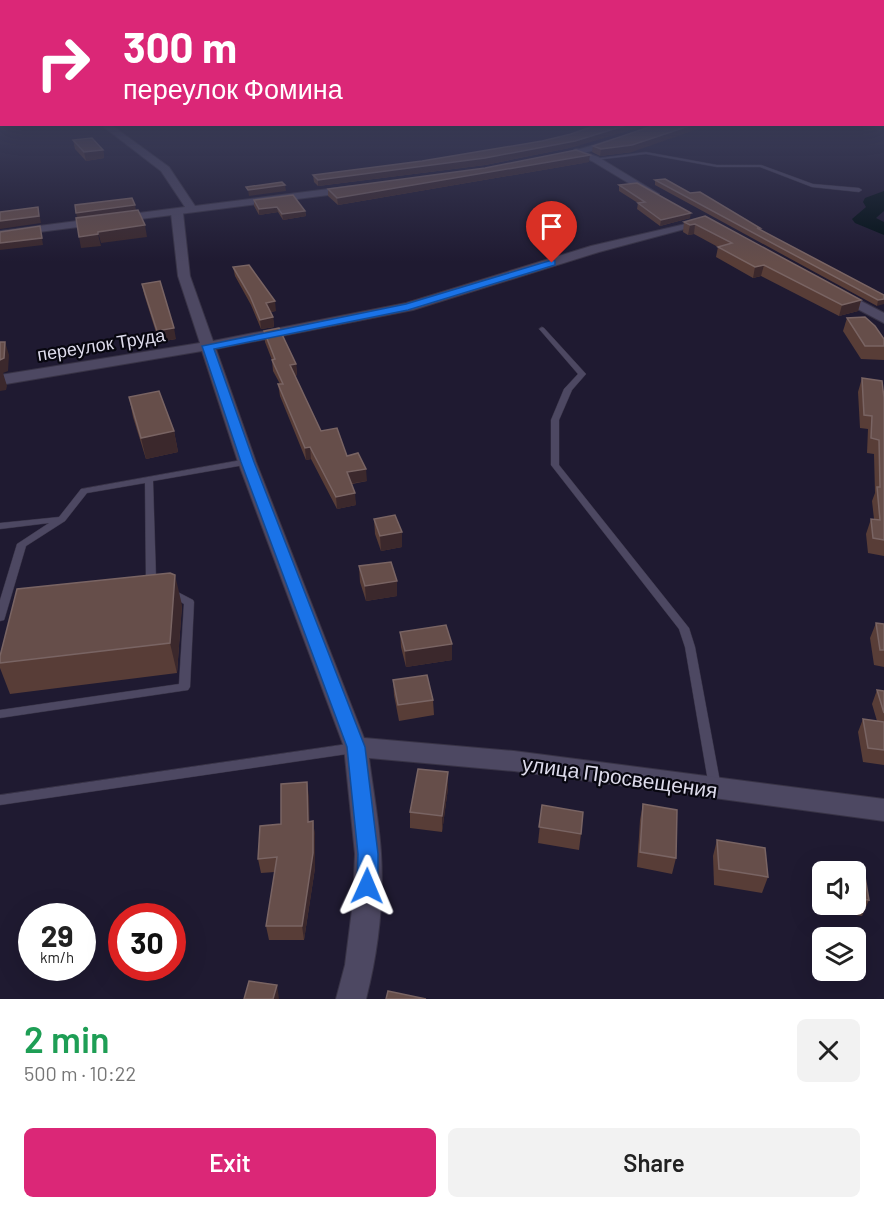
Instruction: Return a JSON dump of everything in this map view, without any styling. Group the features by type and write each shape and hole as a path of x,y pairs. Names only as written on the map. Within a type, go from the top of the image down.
{"street":[{"path":"164,169 184,211 184,276 247,462 356,747 368,854 360,965 351,999"},
{"path":"611,169 666,201"},
{"path":"0,234 367,187"},
{"name":"переулок Труда","path":"0,380 208,346 408,307 508,278 595,249 709,224 685,211"},
{"path":"830,289 884,319"},
{"name":"улица Просвещения","path":"356,747 514,762 884,810"}],"lane":[{"path":"768,169 812,185 859,190"},
{"path":"542,329 582,374 568,389 555,420 555,465 684,628 690,647 715,789"},
{"path":"0,617 22,544 62,519 84,491 247,462"},
{"path":"0,714 184,687 189,602 151,581 149,480"},
{"path":"0,526 62,519"},
{"path":"0,800 356,747"}],"building":[{"path":"363,169 404,169 318,180 313,175"},
{"path":"480,169 510,169 337,198 328,189"},
{"path":"665,179 690,193 700,192 760,228 757,228 884,295 884,299 878,300 655,180"},
{"path":"282,182 285,185 248,190 246,187"},
{"path":"637,183 691,213 661,220 638,203 645,202 619,185"},
{"path":"293,195 305,211 282,214 277,207 259,209 254,200"},
{"path":"132,198 135,205 76,213 75,205"},
{"path":"38,207 39,216 0,221 0,212"},
{"path":"138,210 145,225 79,237 76,218"},
{"path":"705,216 861,300 842,305 764,265 755,267 718,247 732,243 695,224 690,225 684,222"},
{"path":"40,226 42,238 0,243 0,232"},
{"path":"249,265 275,301 266,303 273,317 260,320 250,296 233,267"},
{"path":"160,281 174,328 157,331 142,284"},
{"path":"865,317 884,339 884,346 865,346 847,318"},
{"path":"279,328 296,364 290,365 321,431 337,428 347,456 358,453 366,469 347,472 355,493 336,497 310,447 305,448 278,384 283,384 272,360 275,359 264,331"},
{"path":"0,342 5,342 4,358 0,360"},
{"path":"862,378 882,381 884,540 873,538 871,519 880,520 877,487 880,487 879,440 871,438 872,416 864,415"},
{"path":"159,391 174,431 141,438 129,397"},
{"path":"395,515 402,532 380,536 374,519"},
{"path":"391,562 397,581 365,586 359,566"},
{"path":"170,573 175,575 170,643 0,663 17,589"},
{"path":"876,623 884,624 884,650 880,650"},
{"path":"446,625 452,644 405,651 400,632"},
{"path":"427,675 433,700 398,705 393,680"},
{"path":"877,690 884,691 884,713"},
{"path":"863,719 884,722 884,750 868,748"},
{"path":"418,769 448,772 442,816 410,812"},
{"path":"307,782 308,822 313,821 313,853 302,926 266,926 277,857 258,859 260,826 281,824 281,784"},
{"path":"643,804 677,810 676,858 640,852"},
{"path":"542,805 583,812 581,834 539,827"},
{"path":"717,840 765,848 768,877 719,869"},
{"path":"866,883 869,900 866,900"},
{"path":"249,981 277,985 273,999 244,999"},
{"path":"388,991 426,999 386,999"}],"waterway":[{"path":"884,197 872,202 876,209 862,219 884,229"}],"route":[{"path":"367,886 368,854 356,747 247,462 208,346 408,307 552,263"}]}
